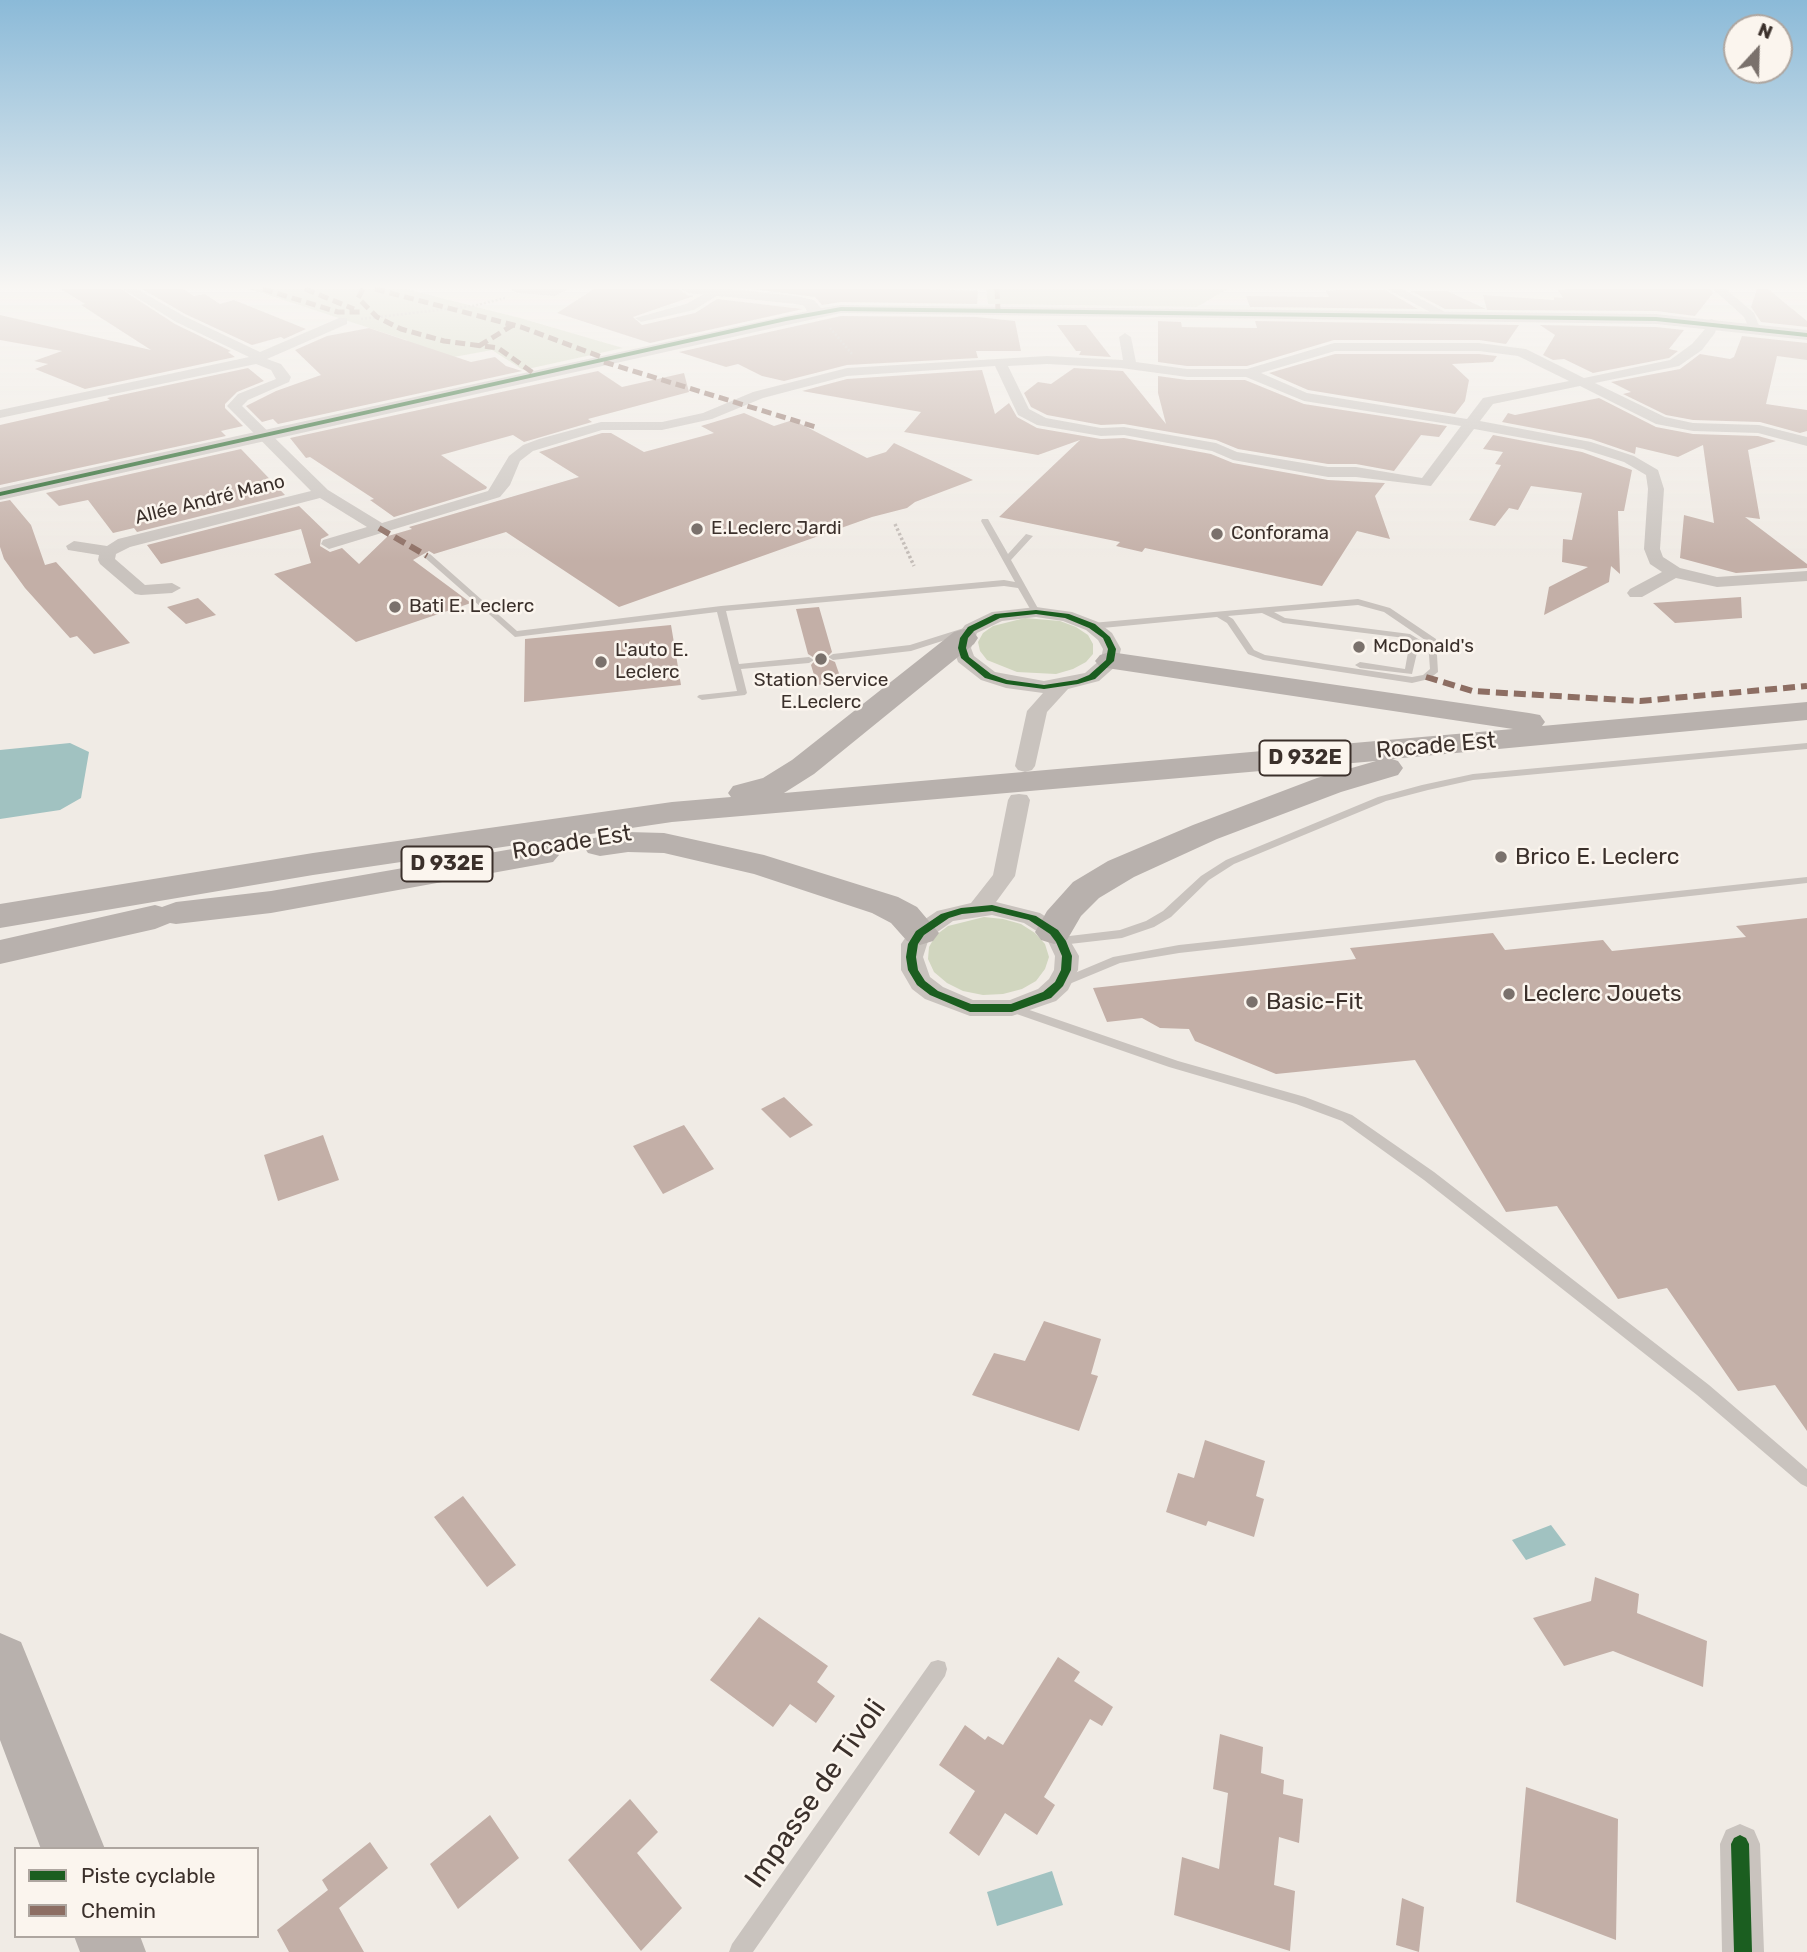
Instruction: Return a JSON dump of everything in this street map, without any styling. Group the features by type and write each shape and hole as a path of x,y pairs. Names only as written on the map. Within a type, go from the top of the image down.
{"main road":[{"path":"313,864 438,836 763,790 803,767 968,634"},
{"path":"1110,661 1533,722 1572,723 1807,702"},
{"name":"Rocade Est","path":"0,916 313,864 638,816 1807,711"},
{"path":"1057,937 1065,911 1086,890 1121,869 1205,832 1329,785 1397,765 1451,756 1658,734 1712,720"},
{"name":"Rocade Est","path":"0,952 176,913 551,846 898,793"},
{"path":"176,913 271,902 554,853 652,842 700,849 764,866 885,905 904,915 920,933"},
{"path":"0,1662 72,1847"}],"street":[{"path":"0,414 158,380"},
{"path":"283,380 243,397 234,406 322,493 379,528"},
{"path":"0,494 515,380"},
{"path":"329,544 494,494 502,485 514,458 528,448 544,442 601,426 662,426 707,416 758,395 819,380"},
{"path":"1008,380 1023,412 1042,422 1101,432 1124,431 1216,447 1233,456 1328,472 1356,472 1426,483 1488,401 1591,380"},
{"path":"1265,380 1304,397 1385,408 1586,445 1629,459 1653,473 1656,489 1652,549 1657,560 1674,572 1717,582 1807,576"},
{"path":"1578,380 1661,421 1693,427 1759,429 1807,442"},
{"name":"Allée André Mano","path":"74,547 109,551 124,543 322,493"},
{"path":"109,551 106,560 141,590 172,587"},
{"path":"1636,593 1674,572"},
{"path":"134,609 141,590"},
{"path":"1036,612 1066,616 1092,626 1106,637 1112,649 1110,661 1092,677 1061,685 1027,686 1006,682 974,668 965,659 962,648 968,634 998,616 1036,612"},
{"path":"1025,765 1037,711 1061,685"},
{"path":"1027,686 1037,711"},
{"path":"978,909 1004,876 1019,800"},
{"path":"1004,876 1018,913"},
{"path":"978,909 1018,913 1044,924 1057,937 1067,956 1066,970 1059,984 1047,995 1012,1008 970,1008 934,993 921,983 913,970 913,944 920,933 945,916 978,909"},
{"path":"1740,1844 1743,1952"}],"lane":[{"path":"985,521 1036,612"},
{"path":"1007,561 1029,536"},
{"path":"427,556 514,634 721,609 1004,583 1021,586"},
{"path":"1092,626 1217,614 1358,602 1387,610 1433,642 1435,670 1426,677 1412,680 1277,660 1251,652 1230,621 1217,614"},
{"path":"702,697 742,693 721,609"},
{"path":"1263,610 1283,620 1407,636 1415,640 1409,672 1347,664 1314,666"},
{"path":"833,657 911,648 968,634"},
{"path":"737,667 809,660"},
{"path":"1057,937 1122,934 1150,924 1167,914 1205,878 1230,862 1381,799 1426,786 1473,777 1807,746"},
{"path":"1059,984 1117,960 1179,949 1807,880"},
{"path":"1012,1008 1174,1064 1300,1100 1347,1118 1429,1175 1703,1390 1807,1479"},
{"name":"Impasse de Tivoli","path":"740,1952 937,1669"}],"path":[{"path":"895,524 914,566"}],"green space":[{"path":"1025,618 1060,621 1076,627 1088,635 1093,644 1093,654 1086,662 1056,674 1017,672 987,660 980,651 978,642 983,633 993,626"},
{"path":"984,917 1021,924 1045,944 1049,957 1045,969 1036,981 1022,989 983,995 963,991 934,972 928,959 929,947 936,935 948,926"}],"water":[{"path":"70,743 89,752 81,798 60,810 0,819 0,750"},
{"path":"1551,1525 1566,1545 1526,1560 1512,1540"},
{"path":"1052,1871 1063,1905 997,1926 987,1892"}],"building":[{"path":"63,380 127,380 85,389"},
{"path":"191,380 264,381 237,392 225,404 225,408 243,426 221,431 226,436 0,485 0,425 110,400 107,398"},
{"path":"307,380 480,380 278,424 273,419 262,422 246,406"},
{"path":"556,380 612,380 622,387 653,380 686,380 689,392 588,419 592,422 524,442 513,435 441,455 487,487 486,489 394,517 370,500 374,499 310,457 306,458 290,438"},
{"path":"843,380 985,380 995,414 1009,403 1017,417 1037,428 1101,439 1124,438 1211,454 1233,463 1328,480 1385,483 1375,496 1390,539 1357,531 1322,586 1145,548 1142,552 1116,546 1120,542 999,517 1080,440 1038,455 904,432 921,412 802,391"},
{"path":"1057,380 1130,380 1166,424 1158,393 1158,380 1245,380 1304,404 1447,426 1439,437 1421,435 1394,471 1356,464 1328,464 1238,449 1216,440 1124,424 1101,425 1047,415 1031,407 1024,393 1038,382 1051,384"},
{"path":"1285,380 1469,380 1465,401 1455,414 1308,390"},
{"path":"1771,380 1766,404 1807,410 1807,431 1800,433 1760,422 1693,420 1666,415 1623,394 1631,392 1611,382"},
{"path":"1599,398 1656,427 1693,434 1758,436 1776,441 1748,450 1760,519 1745,517 1807,564 1807,568 1736,573 1680,558 1684,515 1714,523 1703,445 1678,457 1636,447 1635,454 1591,439 1502,422 1508,413 1515,415"},
{"path":"744,413 774,426 793,420 867,458 886,452 894,443 973,480 915,502 907,508 872,517 619,607 506,532 434,554 429,551 413,560 471,603 356,642 274,574 311,563 301,529 161,564 147,545 299,506 329,535 321,539 320,546 330,552 342,548 359,564 388,536 412,529 409,527 579,477 539,452 602,433 611,433 644,452 714,433 701,426"},
{"path":"1493,435 1582,452 1632,470 1624,511 1618,511 1620,574 1611,566 1609,582 1544,615 1549,587 1588,567 1562,562 1563,539 1572,540 1582,493 1531,486 1518,510 1509,508 1495,526 1469,520 1501,465 1495,464 1503,452 1483,449"},
{"path":"241,449 285,495 137,532 134,528 113,533 88,500 59,506 46,493"},
{"path":"10,500 31,525 45,565 56,562 130,643 94,654 77,636 70,638 25,588 4,559 0,547 0,502"},
{"path":"1741,597 1742,618 1675,623 1653,603"},
{"path":"198,598 216,615 186,624 167,607"},
{"name":"Station Service E.Leclerc","path":"819,607 832,652 826,658 835,662 842,682 817,685 811,665 816,659 808,654 796,609"},
{"name":"L'auto E. Leclerc","path":"671,625 681,685 524,702 525,639"},
{"path":"1807,918 1807,1431 1775,1385 1738,1391 1667,1288 1618,1299 1557,1206 1506,1212 1415,1060 1276,1074 1195,1041 1189,1029 1160,1028 1142,1018 1107,1022 1093,988 1356,959 1350,948 1493,933 1505,950 1603,940 1612,951 1746,937 1736,926"},
{"path":"784,1097 813,1125 790,1138 761,1109"},
{"path":"684,1125 714,1169 663,1194 633,1146"},
{"path":"323,1135 339,1180 278,1201 264,1155"},
{"path":"1044,1321 1101,1339 1091,1374 1098,1376 1079,1431 972,1395 994,1353 1025,1361"},
{"path":"1205,1440 1265,1461 1256,1496 1264,1499 1254,1537 1208,1521 1206,1526 1166,1512 1178,1473 1194,1478"},
{"path":"463,1496 516,1565 487,1587 434,1517"},
{"path":"1595,1577 1639,1594 1637,1613 1707,1641 1703,1687 1613,1651 1564,1666 1533,1618 1591,1601"},
{"path":"759,1617 828,1666 817,1682 835,1696 816,1723 790,1704 773,1727 710,1680"},
{"path":"1058,1657 1080,1672 1074,1681 1113,1707 1102,1726 1090,1719 1044,1797 1055,1805 1037,1835 1005,1813 979,1856 949,1833 975,1791 939,1765 965,1725 985,1740 988,1736 1003,1745"},
{"path":"1220,1734 1263,1747 1261,1773 1284,1780 1283,1794 1303,1799 1299,1843 1279,1837 1274,1885 1295,1891 1290,1951 1174,1915 1182,1857 1219,1869 1228,1793 1213,1789"},
{"path":"1526,1787 1618,1819 1616,1940 1516,1902"},
{"path":"630,1799 658,1832 637,1853 682,1908 641,1951 568,1860"},
{"path":"490,1815 519,1858 458,1909 430,1864"},
{"path":"370,1842 388,1868 339,1908 364,1952 289,1952 277,1930 328,1890 322,1880"},
{"path":"1402,1898 1424,1907 1419,1952 1396,1945"}],"marked path":[{"path":"663,380 819,428"},
{"path":"379,528 427,556"},
{"path":"1426,677 1472,691 1640,701 1807,686"}],"cycle path":[{"path":"0,494 512,380"},
{"path":"1036,612 1066,616 1092,626 1106,637 1112,649 1110,661 1092,677 1044,687 1006,682 988,676 965,658 962,648 964,638 971,629 998,616 1036,612"},
{"path":"992,908 1032,918 1054,932 1067,956 1066,970 1059,984 1047,995 1012,1008 970,1008 934,993 921,983 913,970 911,957 913,944 920,933 945,916 961,911 992,908"},
{"path":"1740,1844 1743,1952"}],"place":[{"name":"E.Leclerc Jardi","path":"697,529"},
{"name":"Conforama","path":"1217,534"},
{"name":"Bati E. Leclerc","path":"395,607"},
{"name":"McDonald's","path":"1359,647"},
{"name":"Station Service E.Leclerc","path":"821,659"},
{"name":"L'auto E. Leclerc","path":"601,662"},
{"name":"Brico E. Leclerc","path":"1501,857"},
{"name":"Leclerc Jouets","path":"1509,994"},
{"name":"Basic-Fit","path":"1252,1002"}]}
